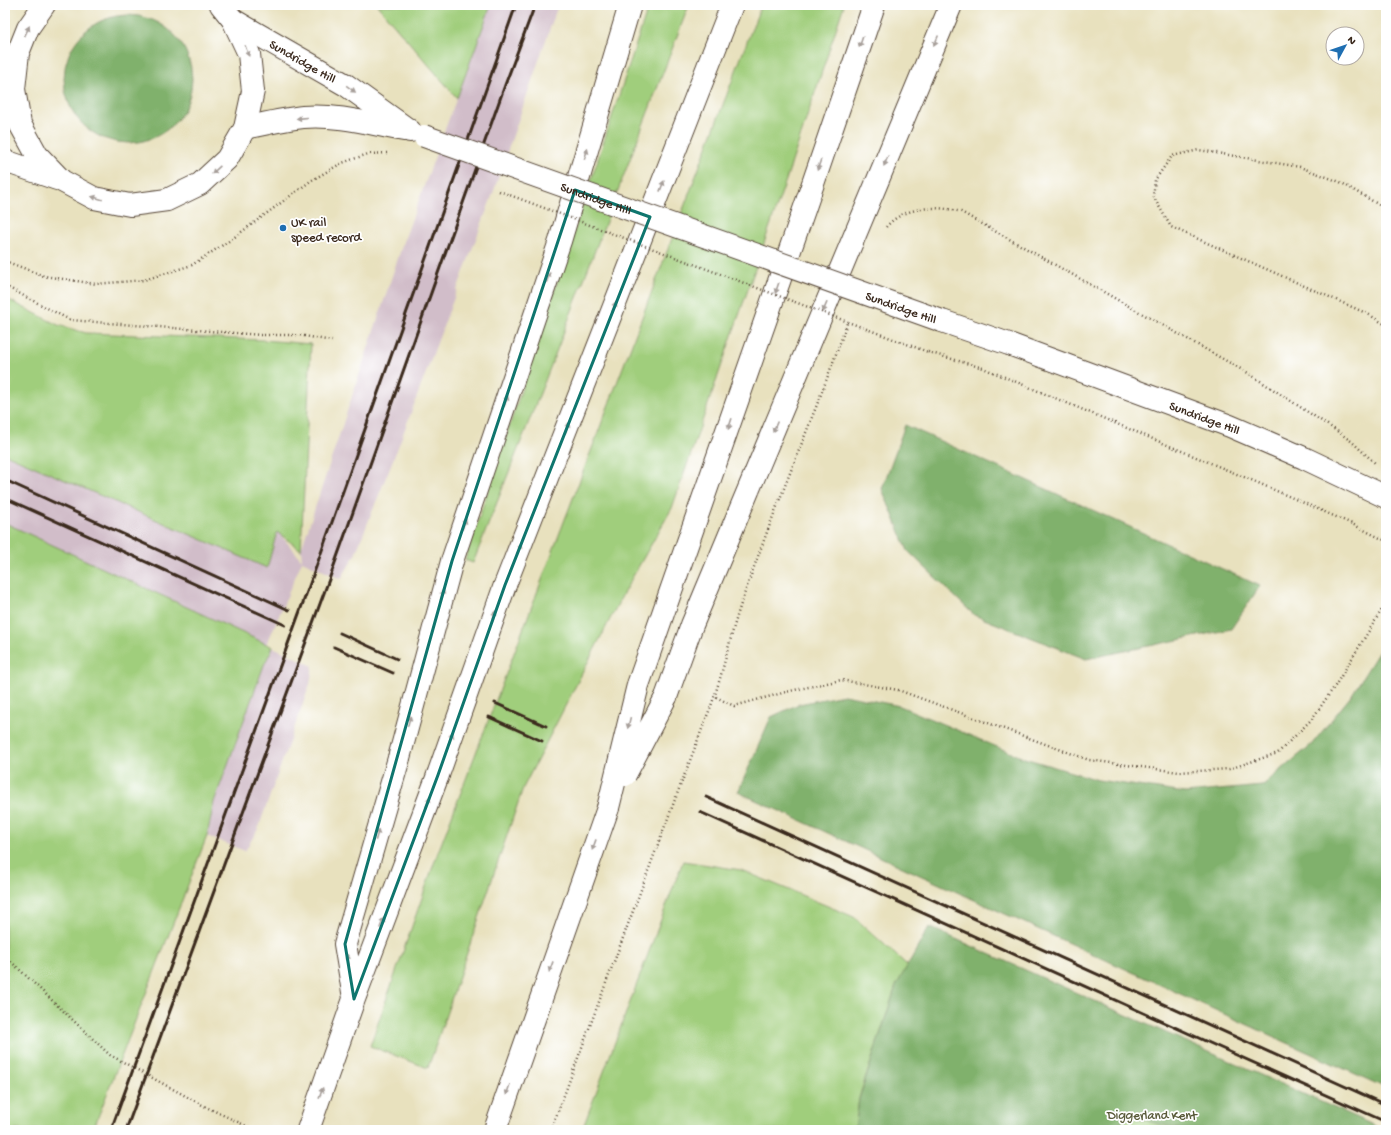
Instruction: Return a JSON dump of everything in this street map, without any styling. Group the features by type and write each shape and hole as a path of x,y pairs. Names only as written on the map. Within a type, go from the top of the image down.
{"main road":[{"path":"44,5 28,28 11,58 14,89 20,124 36,155 62,181"},
{"path":"354,999 345,944 399,758 452,561 560,240 630,5"},
{"path":"308,1130 354,999 438,775 505,585 732,5"},
{"path":"495,1130 608,808 638,685 874,5"},
{"path":"608,808 666,697 692,626 950,5"},
{"path":"5,162 62,181 94,198 130,205 167,200 200,184 228,159 245,128 253,91 249,54 227,12"},
{"name":"Sundridge Hill","path":"227,12 346,85 417,134"},
{"name":"Sundridge Hill","path":"245,128 304,117 323,117 417,134 1010,344 1230,426 1304,458 1386,497"}],"path":[{"path":"1386,209 1340,182 1300,167 1199,150 1172,156 1156,180 1153,196 1171,227 1368,314 1386,325"},
{"path":"5,261 44,276 96,284 144,280 192,265 232,239 312,180 342,163 368,154 394,153"},
{"path":"498,191 928,352 983,368 1256,482 1386,540"},
{"path":"884,229 892,220 900,215 915,210 942,208 961,212 1248,373 1337,431 1355,444 1377,465"},
{"path":"5,286 70,320 261,335 299,335 332,341"},
{"path":"551,1130 707,716 716,697 742,599 848,321"},
{"path":"716,697 734,706 790,691 841,680 898,690 1089,760 1179,772 1229,769 1278,753 1312,719 1335,686 1386,603"},
{"path":"5,956 110,1055 255,1130"}],"highlighted area":[{"path":"575,190 650,217 505,585 438,775 354,999 345,944 452,561"}],"shaded area":[{"path":"491,5 558,5 491,199 400,442 355,555 341,579 302,561 267,644 5,523 5,454 267,568 277,531 302,560 301,550 403,243"},
{"path":"273,647 313,666 310,684 258,829 245,851 207,836 214,802 264,665"}],"green space":[{"path":"377,5 491,5 457,98"},
{"path":"649,5 689,5 550,368 473,563 465,560"},
{"path":"761,5 844,5 785,183 672,508 624,592 523,788 428,1068 370,1046 437,855"},
{"path":"122,15 134,15 153,19 174,33 188,54 192,79 188,104 174,125 153,139 134,143 122,143 103,139 82,125 68,104 64,85 64,73 68,54 82,33 103,19"},
{"path":"5,298 58,325 86,333 263,340 311,344 301,550 277,532 267,568 5,454"},
{"path":"905,425 1260,586 1231,629 1086,659 974,615 908,551 882,489"},
{"path":"5,523 273,647 264,665 214,802 207,836 93,1130 5,1130"},
{"path":"1386,640 1386,1088 738,792 771,717 799,704 844,695 900,706 1021,757 1098,780 1185,793 1262,786 1312,744 1351,696"},
{"path":"683,861 741,870 854,917 908,966 896,986 859,1098 855,1130 582,1130"},
{"path":"929,927 1384,1130 1182,1130 1132,1117 1105,1130 855,1130 859,1099 896,986"},
{"name":"Diggerland Kent","path":"1150,1095 1253,1130 1105,1130 1113,1122"}],"railway":[{"path":"111,1130 316,567 516,5"},
{"path":"126,1130 331,574 505,85 535,5"},
{"path":"5,480 289,610"},
{"path":"5,498 285,625"},
{"path":"340,633 397,659"},
{"path":"334,647 393,673"},
{"path":"495,703 546,726"},
{"path":"489,717 542,741"},
{"path":"706,797 1386,1105"},
{"path":"700,812 1386,1122"}],"place":[{"name":"UK rail speed record","path":"283,228"}]}
